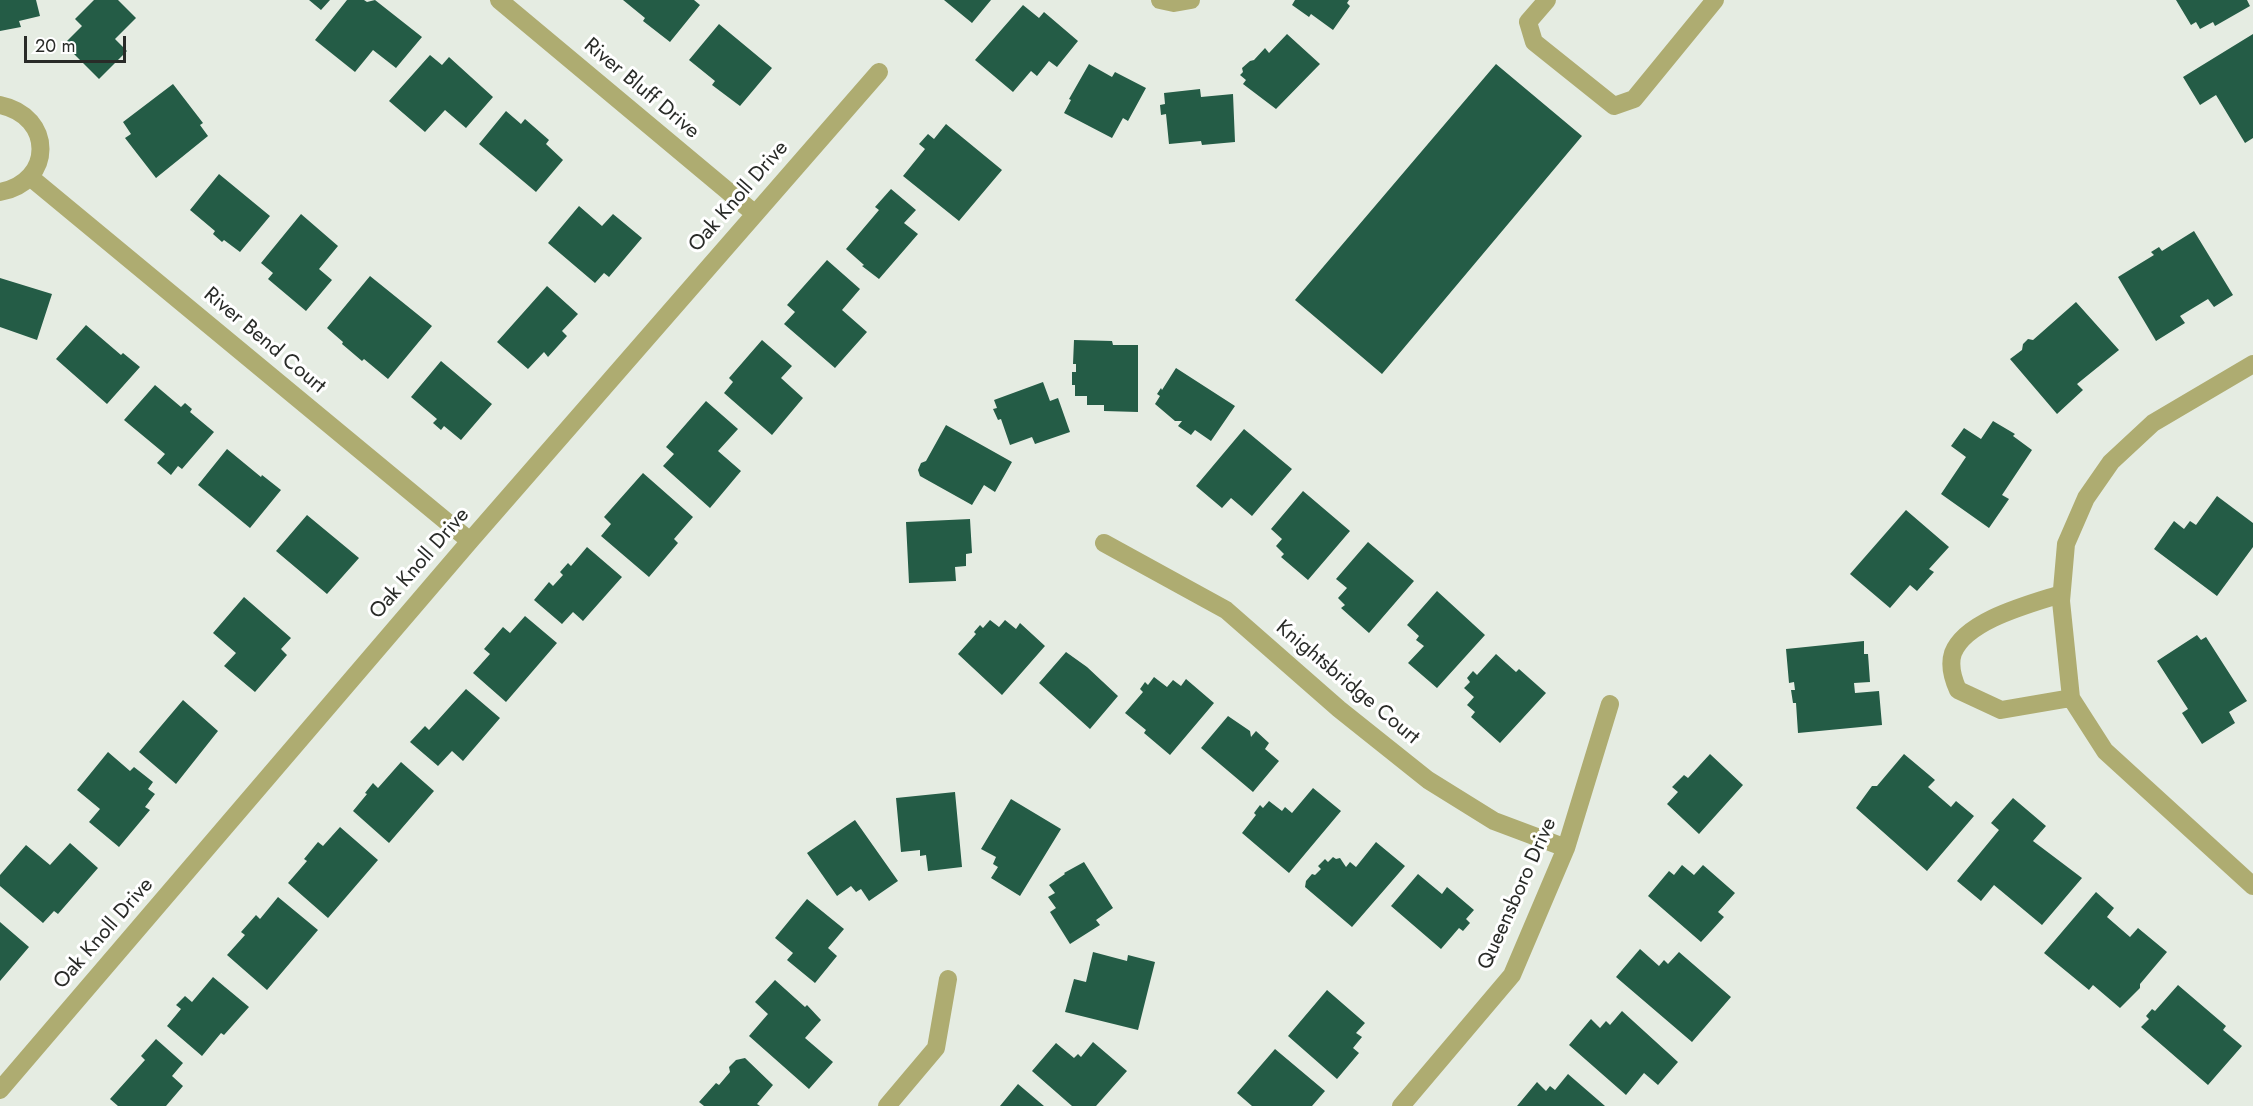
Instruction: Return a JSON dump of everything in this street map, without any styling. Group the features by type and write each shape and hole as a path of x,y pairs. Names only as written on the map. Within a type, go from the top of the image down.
{"street":[{"name":"River Bluff Drive","path":"499,0 754,213"},
{"path":"1160,0 1174,3 1191,0"},
{"path":"1547,0 1528,22 1534,42 1614,106 1634,99 1715,0"},
{"name":"Oak Knoll Drive","path":"0,1089 470,541 879,72"},
{"path":"0,105 13,108 26,115 35,127 40,141 40,156 30,177 13,190 0,192"},
{"name":"River Bend Court","path":"30,177 470,541"},
{"path":"2253,364 2152,423 2111,462 2086,498 2066,544 2061,594 2071,698 2105,751 2253,886"},
{"name":"Knightsbridge Court","path":"1104,543 1226,610 1339,709 1428,780 1494,821 1566,848"},
{"path":"2061,594 2016,608 1976,628 1960,640 1952,656 1952,676 1958,690 2001,710 2071,698"},
{"name":"Queensboro Drive","path":"1401,1106 1512,975 1566,848 1610,704"},
{"path":"887,1106 936,1048 948,979"}],"building":[{"path":"0,0 36,0 40,16 19,21 21,27 0,31"},
{"path":"94,0 118,0 136,18 115,39 127,51 99,79 64,44 82,26 75,19"},
{"path":"309,0 330,0 321,10"},
{"path":"347,0 367,2 375,0 422,37 396,68 373,50 355,72 315,40"},
{"path":"623,0 694,0 700,5 670,42 643,21 645,18"},
{"path":"944,0 991,0 972,23"},
{"path":"1295,0 1349,0 1347,3 1350,6 1333,30 1311,14 1309,17 1292,5"},
{"path":"2176,0 2247,0 2250,6 2215,26 2213,22 2200,29 2196,22 2191,25"},
{"path":"1023,5 1039,18 1044,12 1078,41 1057,67 1049,61 1037,76 1031,71 1013,92 975,60"},
{"path":"719,24 772,68 740,106 712,85 715,81 689,60"},
{"path":"1287,34 1320,64 1276,109 1243,84 1246,80 1240,75 1243,72 1242,68 1250,61 1254,60 1265,48 1269,53"},
{"path":"2253,34 2253,138 2245,143 2216,95 2200,105 2183,77"},
{"path":"430,55 442,65 449,57 493,97 466,128 445,110 425,132 389,101"},
{"path":"1089,64 1112,77 1115,72 1146,88 1128,121 1123,118 1112,138 1064,113 1071,100 1069,99"},
{"path":"1496,64 1582,136 1382,374 1295,300"},
{"path":"173,84 203,123 200,125 208,136 156,178 125,138 131,134 123,122"},
{"path":"1200,89 1201,97 1233,94 1235,142 1202,145 1201,141 1169,144 1166,114 1161,115 1160,105 1165,104 1164,93"},
{"path":"506,111 521,124 525,119 549,140 546,144 563,160 536,192 479,144"},
{"path":"946,124 1002,170 959,221 903,176 925,149 919,144 928,134 934,139"},
{"path":"219,174 270,216 240,252 224,240 222,242 213,234 215,231 190,210"},
{"path":"891,189 916,210 904,223 918,234 879,279 862,266 864,265 846,249 879,210 875,207"},
{"path":"579,206 602,226 613,214 642,238 609,277 604,273 595,283 548,243"},
{"path":"301,214 338,246 319,269 332,280 306,311 268,279 273,273 261,263"},
{"path":"2194,231 2233,295 2214,307 2208,299 2180,316 2185,323 2156,341 2118,277 2154,255 2151,252 2159,247 2162,251"},
{"path":"827,260 860,289 842,310 867,332 835,368 784,324 795,312 787,305"},
{"path":"370,276 432,326 388,379 364,359 362,361 327,328"},
{"path":"0,278 52,294 37,340 0,327"},
{"path":"547,286 578,314 562,331 567,336 548,357 544,352 528,369 497,342"},
{"path":"2076,302 2119,350 2077,384 2083,390 2057,414 2010,359 2022,350 2023,344 2028,339 2033,340"},
{"path":"86,325 121,355 123,353 140,367 107,404 56,359"},
{"path":"762,340 792,366 781,378 803,398 772,435 724,393 733,382 729,378"},
{"path":"1074,340 1112,341 1113,345 1138,345 1138,412 1104,411 1104,405 1087,405 1087,396 1075,396 1075,385 1072,385 1072,372 1076,372 1076,364 1073,364"},
{"path":"441,361 492,404 461,440 444,426 441,430 433,423 437,419 411,397"},
{"path":"1176,368 1235,406 1211,441 1195,430 1191,435 1178,426 1182,421 1175,421 1155,404 1160,396 1157,394"},
{"path":"1043,382 1050,401 1058,398 1070,432 1035,444 1032,437 1010,445 1001,419 998,420 993,409 997,408 994,400"},
{"path":"155,385 181,407 185,403 192,409 190,412 214,432 182,469 178,466 171,475 157,463 165,454 124,420"},
{"path":"706,401 738,429 718,451 741,471 710,508 663,466 674,454 666,447"},
{"path":"1993,421 2015,434 2013,436 2032,450 2002,495 2009,499 1989,528 1941,494 1966,457 1951,446 1964,428 1981,439"},
{"path":"946,425 1012,462 995,492 984,485 972,505 920,476 918,470 921,463 926,461"},
{"path":"1244,429 1292,469 1252,516 1231,498 1222,508 1196,486"},
{"path":"227,449 281,490 250,528 198,485"},
{"path":"643,473 693,517 674,539 678,543 649,577 601,536 611,524 604,517"},
{"path":"1303,491 1350,531 1308,580 1281,557 1284,554 1276,546 1282,539 1271,529"},
{"path":"2217,496 2253,523 2253,547 2217,596 2154,549 2174,521 2184,529 2190,521 2196,525"},
{"path":"1906,510 1949,547 1929,569 1934,572 1917,591 1910,585 1890,608 1850,574"},
{"path":"307,515 359,558 327,594 276,551"},
{"path":"970,519 972,553 966,554 966,566 955,567 956,581 909,583 906,522"},
{"path":"1368,542 1414,581 1369,633 1341,608 1345,605 1338,598 1347,588 1336,579"},
{"path":"587,547 622,577 583,621 573,612 562,624 534,600 549,582 553,586 563,575 560,572 568,563 571,566"},
{"path":"1437,591 1485,635 1437,688 1408,663 1424,646 1416,640 1419,636 1407,625"},
{"path":"244,597 291,638 281,649 287,655 255,692 224,666 236,653 213,633"},
{"path":"525,616 557,643 506,702 473,673 490,654 484,649 503,627 510,633"},
{"path":"990,620 999,627 1005,620 1016,629 1020,623 1045,646 1002,695 958,654 976,634 974,632 980,625 983,628"},
{"path":"2197,635 2201,640 2206,637 2247,701 2229,712 2235,723 2202,744 2182,713 2188,709 2157,661"},
{"path":"1864,641 1864,654 1868,654 1870,682 1854,683 1855,693 1879,691 1882,725 1798,733 1796,703 1793,703 1791,690 1795,690 1794,682 1789,683 1786,649"},
{"path":"1066,652 1087,667 1118,696 1090,729 1039,683"},
{"path":"1496,654 1516,672 1519,669 1546,693 1500,743 1471,717 1475,712 1467,705 1474,697 1464,688 1470,682 1467,678 1473,671 1477,675"},
{"path":"1154,677 1167,687 1173,680 1181,686 1186,679 1214,703 1170,755 1144,733 1146,730 1125,713 1143,692 1140,689 1145,682 1148,685"},
{"path":"466,689 500,718 463,761 452,751 438,766 410,742 425,726 429,730"},
{"path":"183,700 218,731 176,784 139,752"},
{"path":"1228,716 1250,731 1251,737 1256,731 1269,743 1265,749 1279,761 1253,792 1201,748"},
{"path":"108,752 130,771 134,767 153,782 148,789 155,794 145,807 150,810 119,847 89,822 100,809 77,790"},
{"path":"1710,754 1743,785 1699,834 1667,804 1678,792 1672,787 1684,775 1688,778"},
{"path":"1904,754 1935,780 1928,787 1951,807 1956,801 1974,816 1927,871 1856,808 1872,786 1877,786"},
{"path":"401,762 434,791 389,843 353,811 373,783 378,788"},
{"path":"1313,788 1341,811 1289,873 1242,833 1256,815 1254,813 1260,805 1263,808 1269,801 1282,811 1285,807 1292,813"},
{"path":"955,792 962,867 928,871 926,855 920,856 920,850 901,852 896,798"},
{"path":"2013,798 2046,826 2033,841 2082,878 2042,925 1994,885 1981,901 1957,881 1999,830 1991,823"},
{"path":"1011,799 1061,829 1020,896 991,878 998,867 993,864 996,857 981,849"},
{"path":"855,820 898,881 869,901 861,889 856,892 851,886 837,896 807,853"},
{"path":"340,827 378,860 328,918 288,883 307,861 304,859 318,842 323,846"},
{"path":"1376,842 1405,866 1352,927 1305,887 1306,881 1321,869 1318,866 1325,859 1328,862 1333,857 1340,858 1346,867 1350,862 1356,867"},
{"path":"70,843 98,868 58,914 54,911 43,923 0,886 0,875 26,845 50,865"},
{"path":"1084,862 1113,908 1096,920 1100,925 1070,944 1050,912 1056,908 1048,897 1055,893 1049,885"},
{"path":"1682,865 1694,875 1703,865 1735,893 1718,912 1724,917 1701,942 1648,896 1669,871 1674,875"},
{"path":"1418,874 1442,894 1447,887 1474,910 1466,919 1470,923 1463,931 1459,928 1441,949 1391,906"},
{"path":"2096,892 2114,908 2107,917 2130,937 2138,928 2167,952 2140,984 2140,988 2120,1008 2093,985 2089,990 2044,953"},
{"path":"278,897 318,930 267,990 227,955 245,935 241,932 256,915 260,919"},
{"path":"807,899 844,929 828,948 837,956 815,983 787,960 793,953 775,938"},
{"path":"0,922 29,947 0,981"},
{"path":"1640,949 1659,966 1664,960 1668,964 1679,952 1731,997 1692,1042 1616,977"},
{"path":"1093,952 1127,961 1128,955 1155,962 1138,1030 1065,1012 1074,979 1086,982"},
{"path":"213,977 249,1007 224,1035 221,1033 202,1056 167,1026 181,1009 176,1005 185,996 192,1002"},
{"path":"775,980 805,1007 807,1005 821,1020 805,1038 833,1062 809,1089 749,1036 768,1014 755,1002"},
{"path":"2178,985 2226,1026 2223,1030 2242,1046 2208,1085 2141,1027 2149,1019 2146,1016 2152,1009 2155,1011"},
{"path":"1327,990 1365,1023 1356,1033 1362,1037 1353,1048 1359,1053 1337,1079 1288,1036"},
{"path":"1622,1011 1678,1062 1658,1085 1644,1073 1626,1095 1569,1045 1591,1019 1600,1028 1606,1021 1610,1025"},
{"path":"156,1039 183,1063 172,1076 183,1086 166,1106 118,1106 110,1099 145,1060 141,1056"},
{"path":"1093,1042 1127,1071 1096,1106 1072,1106 1032,1071 1056,1043 1074,1058 1078,1054 1081,1057"},
{"path":"1275,1049 1325,1091 1312,1106 1252,1106 1237,1093"},
{"path":"745,1058 773,1085 757,1104 760,1106 704,1106 699,1102 716,1083 719,1085 730,1072 729,1067 736,1060"},
{"path":"1568,1074 1605,1106 1517,1106 1537,1082 1546,1091 1550,1086 1555,1090"},
{"path":"1018,1084 1044,1106 1000,1106"}]}
